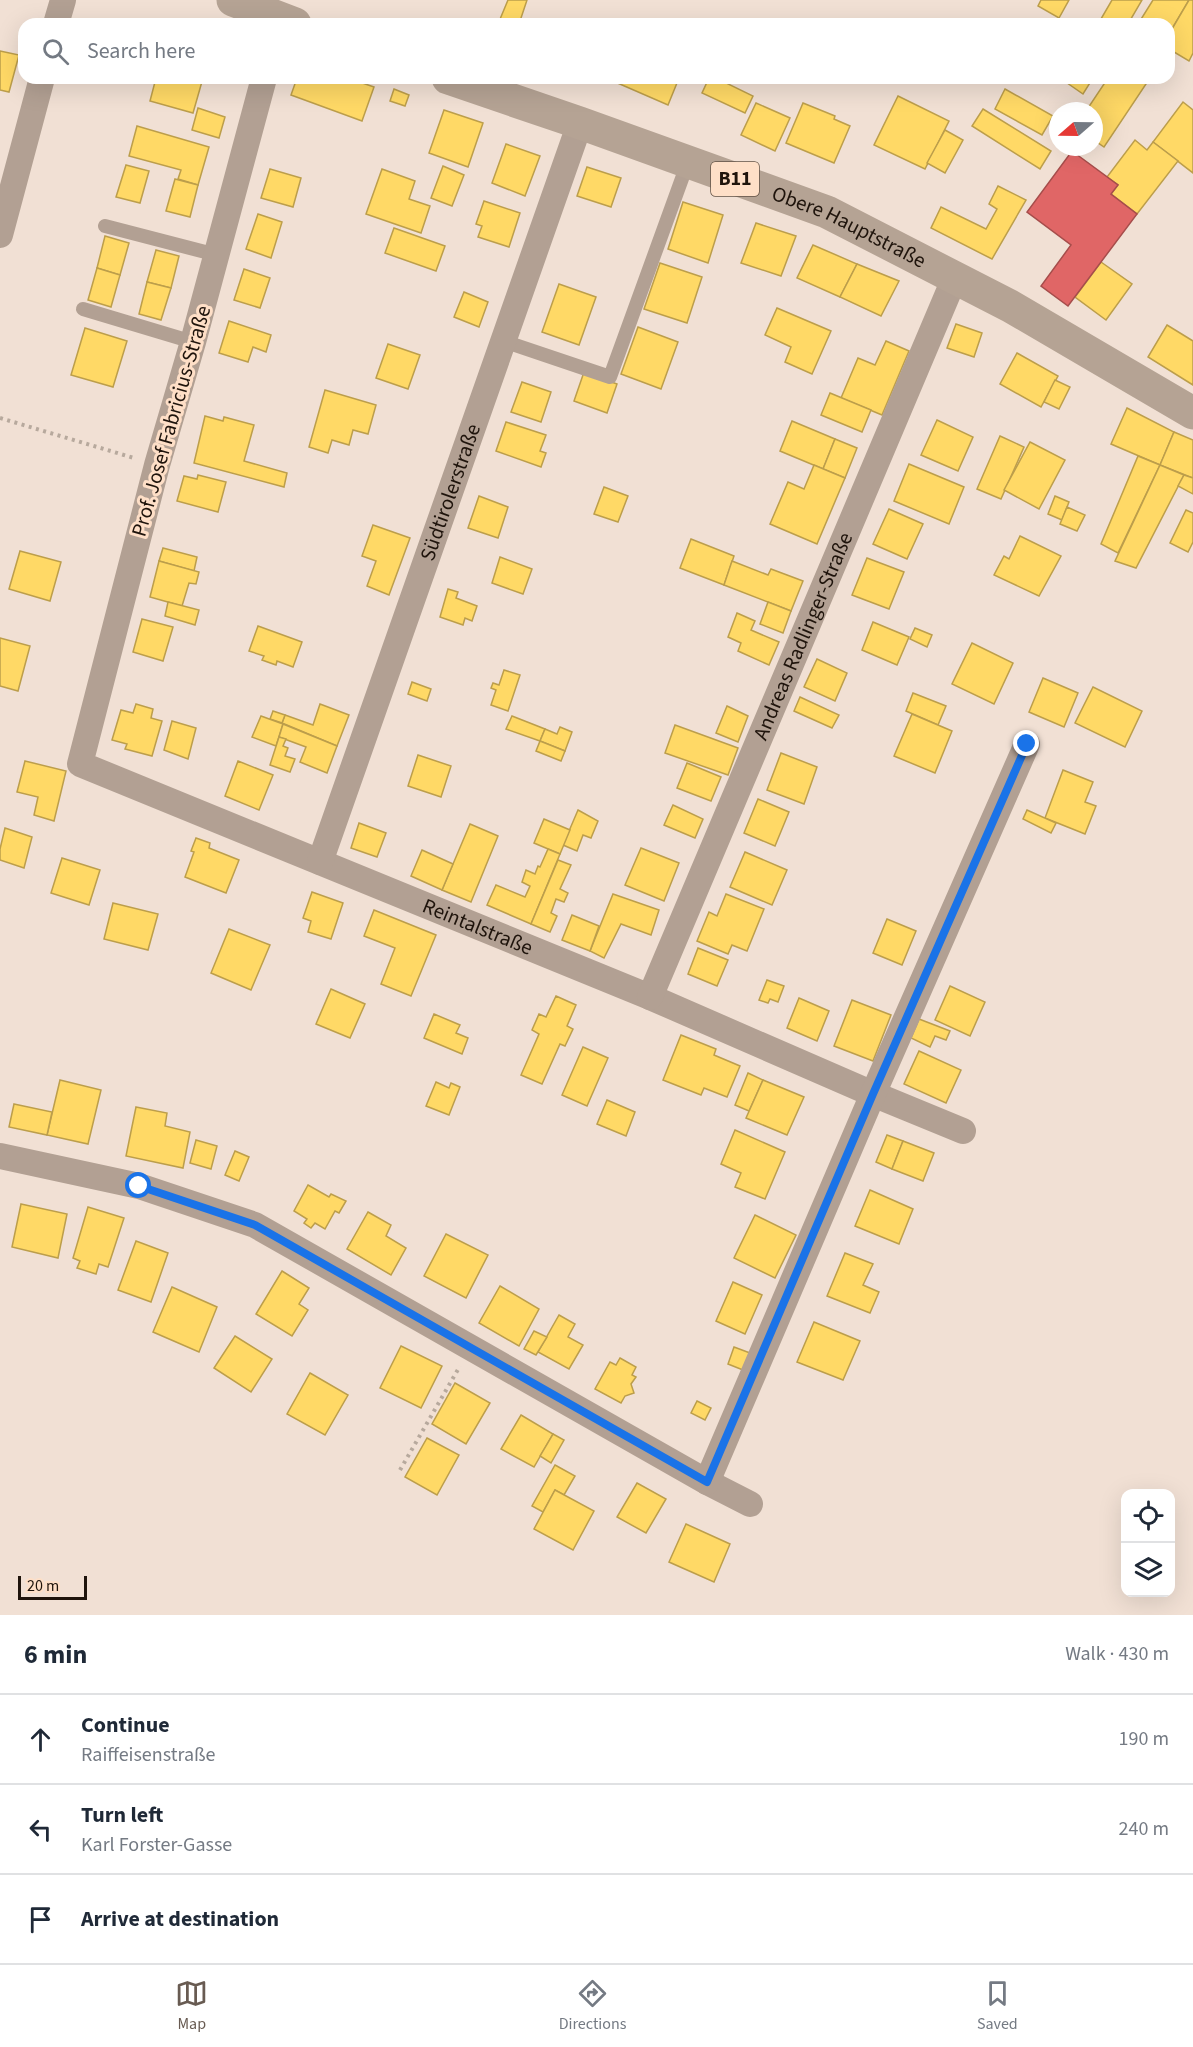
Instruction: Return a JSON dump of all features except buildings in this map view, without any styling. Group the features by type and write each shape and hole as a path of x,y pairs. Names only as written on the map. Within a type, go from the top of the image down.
{"main road":[{"path":"233,0 276,18"},
{"name":"Obere Hauptstraße","path":"466,84 827,212 955,277 1193,413"}],"street":[{"path":"58,18 63,0"},
{"path":"0,236 40,84"},
{"name":"Prof. Josef Fabricius-Straße","path":"80,764 157,465 193,342 262,84"},
{"name":"Südtirolerstraße","path":"320,861 580,123"},
{"name":"Andreas Radlinger-Straße","path":"650,997 955,277"},
{"path":"707,1482 873,1094 1027,744"},
{"name":"Reintalstraße","path":"80,764 650,997 963,1131"},
{"path":"0,1156 139,1186 255,1225 707,1482 750,1504"}],"lane":[{"path":"503,341 610,377 688,162"},
{"path":"105,226 217,255"},
{"path":"83,309 193,342"}],"path":[{"path":"0,418 157,465"},
{"path":"400,1470 454,1377"}],"route":[{"path":"139,1186 255,1225 707,1482 873,1094 1027,744"}]}
